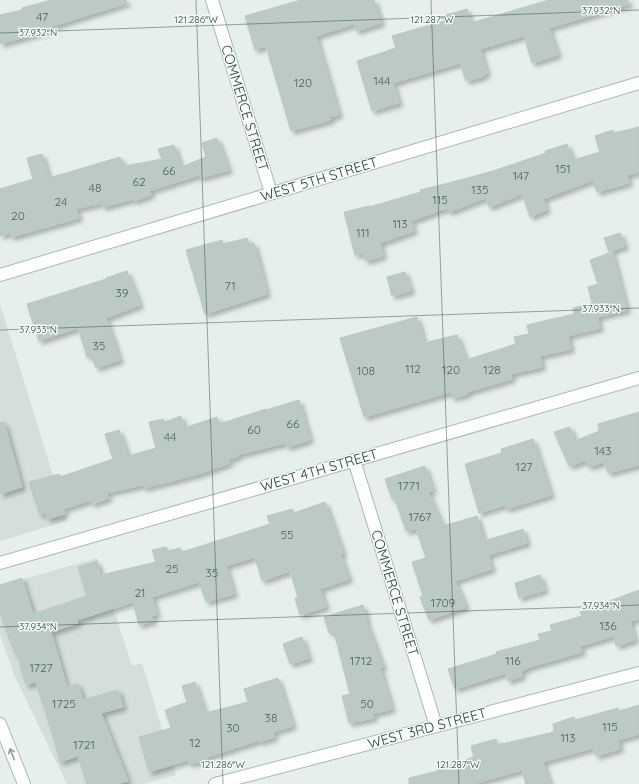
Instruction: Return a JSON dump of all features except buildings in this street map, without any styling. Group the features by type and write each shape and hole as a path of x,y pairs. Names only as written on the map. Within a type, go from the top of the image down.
{"street":[{"name":"COMMERCE STREET","path":"212,0 271,193"},
{"name":"WEST 5TH STREET","path":"0,275 639,83"},
{"name":"WEST 4TH STREET","path":"0,563 639,378"},
{"name":"COMMERCE STREET","path":"354,460 436,726"},
{"name":"WEST 3RD STREET","path":"215,784 639,672"},
{"path":"0,724 24,784"}],"shaded area":[{"path":"0,304 67,521 0,541"},
{"path":"97,558 132,666 142,663 176,775 143,784 67,784 15,677 0,635 0,586"}]}
